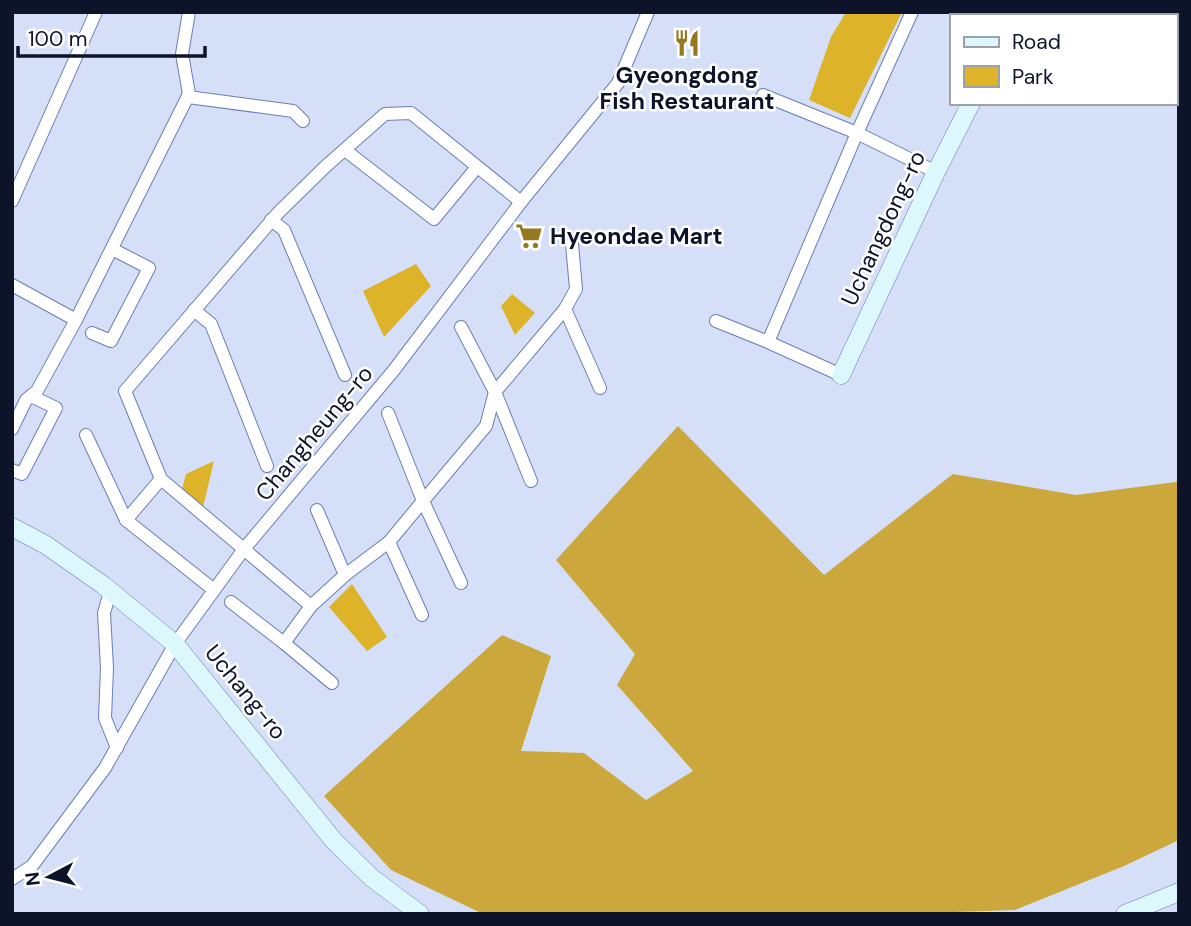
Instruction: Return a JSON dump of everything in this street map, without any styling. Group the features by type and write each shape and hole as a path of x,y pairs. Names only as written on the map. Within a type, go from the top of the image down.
{"main road":[{"name":"Uchangdong-ro","path":"841,375 970,105"},
{"name":"Uchang-ro","path":"12,527 46,545 175,644 334,841 372,878 415,913"},
{"path":"1125,914 1179,892"}],"street":[{"path":"12,201 96,12"},
{"path":"12,429 26,400 37,391 76,320 189,94 182,54 189,12"},
{"name":"Changheung-ro","path":"12,879 33,866 105,768 175,644 244,549 394,370 521,202 618,83 648,12"},
{"path":"768,342 857,132 912,12"},
{"path":"763,95 857,132 936,172"},
{"path":"188,96 293,111 303,121"},
{"path":"311,606 161,479 125,391 271,220 385,114 411,113 521,202"},
{"path":"345,150 434,219 477,167"},
{"path":"271,220 284,230 345,375"},
{"path":"284,643 311,606 345,575 389,542 486,426 495,392 565,309 576,289 572,244"},
{"path":"92,333 111,341 149,268 111,249"},
{"path":"12,285 76,320"},
{"path":"565,309 600,388"},
{"path":"194,310 211,324 267,467"},
{"path":"716,321 841,375"},
{"path":"461,327 495,392 531,481"},
{"path":"12,470 22,474 56,408 31,396"},
{"path":"388,414 423,501 461,583"},
{"path":"86,435 126,520 214,590"},
{"path":"126,520 161,479"},
{"path":"317,510 345,575"},
{"path":"389,542 422,615"},
{"path":"110,592 104,613 107,668 105,718 117,748"},
{"path":"231,602 332,683"}],"green space":[{"path":"846,12 902,12 850,118 809,100 831,37"},
{"path":"416,264 431,286 384,337 363,291"},
{"path":"512,294 535,313 515,335 501,306"},
{"path":"214,461 203,507 182,489 186,474"},
{"path":"352,584 387,637 367,651 329,607"}],"shaded area":[{"path":"678,426 824,575 953,474 1076,495 1179,480 1179,840 1124,866 1015,910 895,914 479,912 391,870 324,796 502,635 551,656 521,751 584,753 646,800 693,771 617,685 635,654 556,560"}],"place":[{"name":"Gyeongdong Fish Restaurant","path":"687,43"},
{"name":"Hyeondae Mart","path":"529,236"}]}
